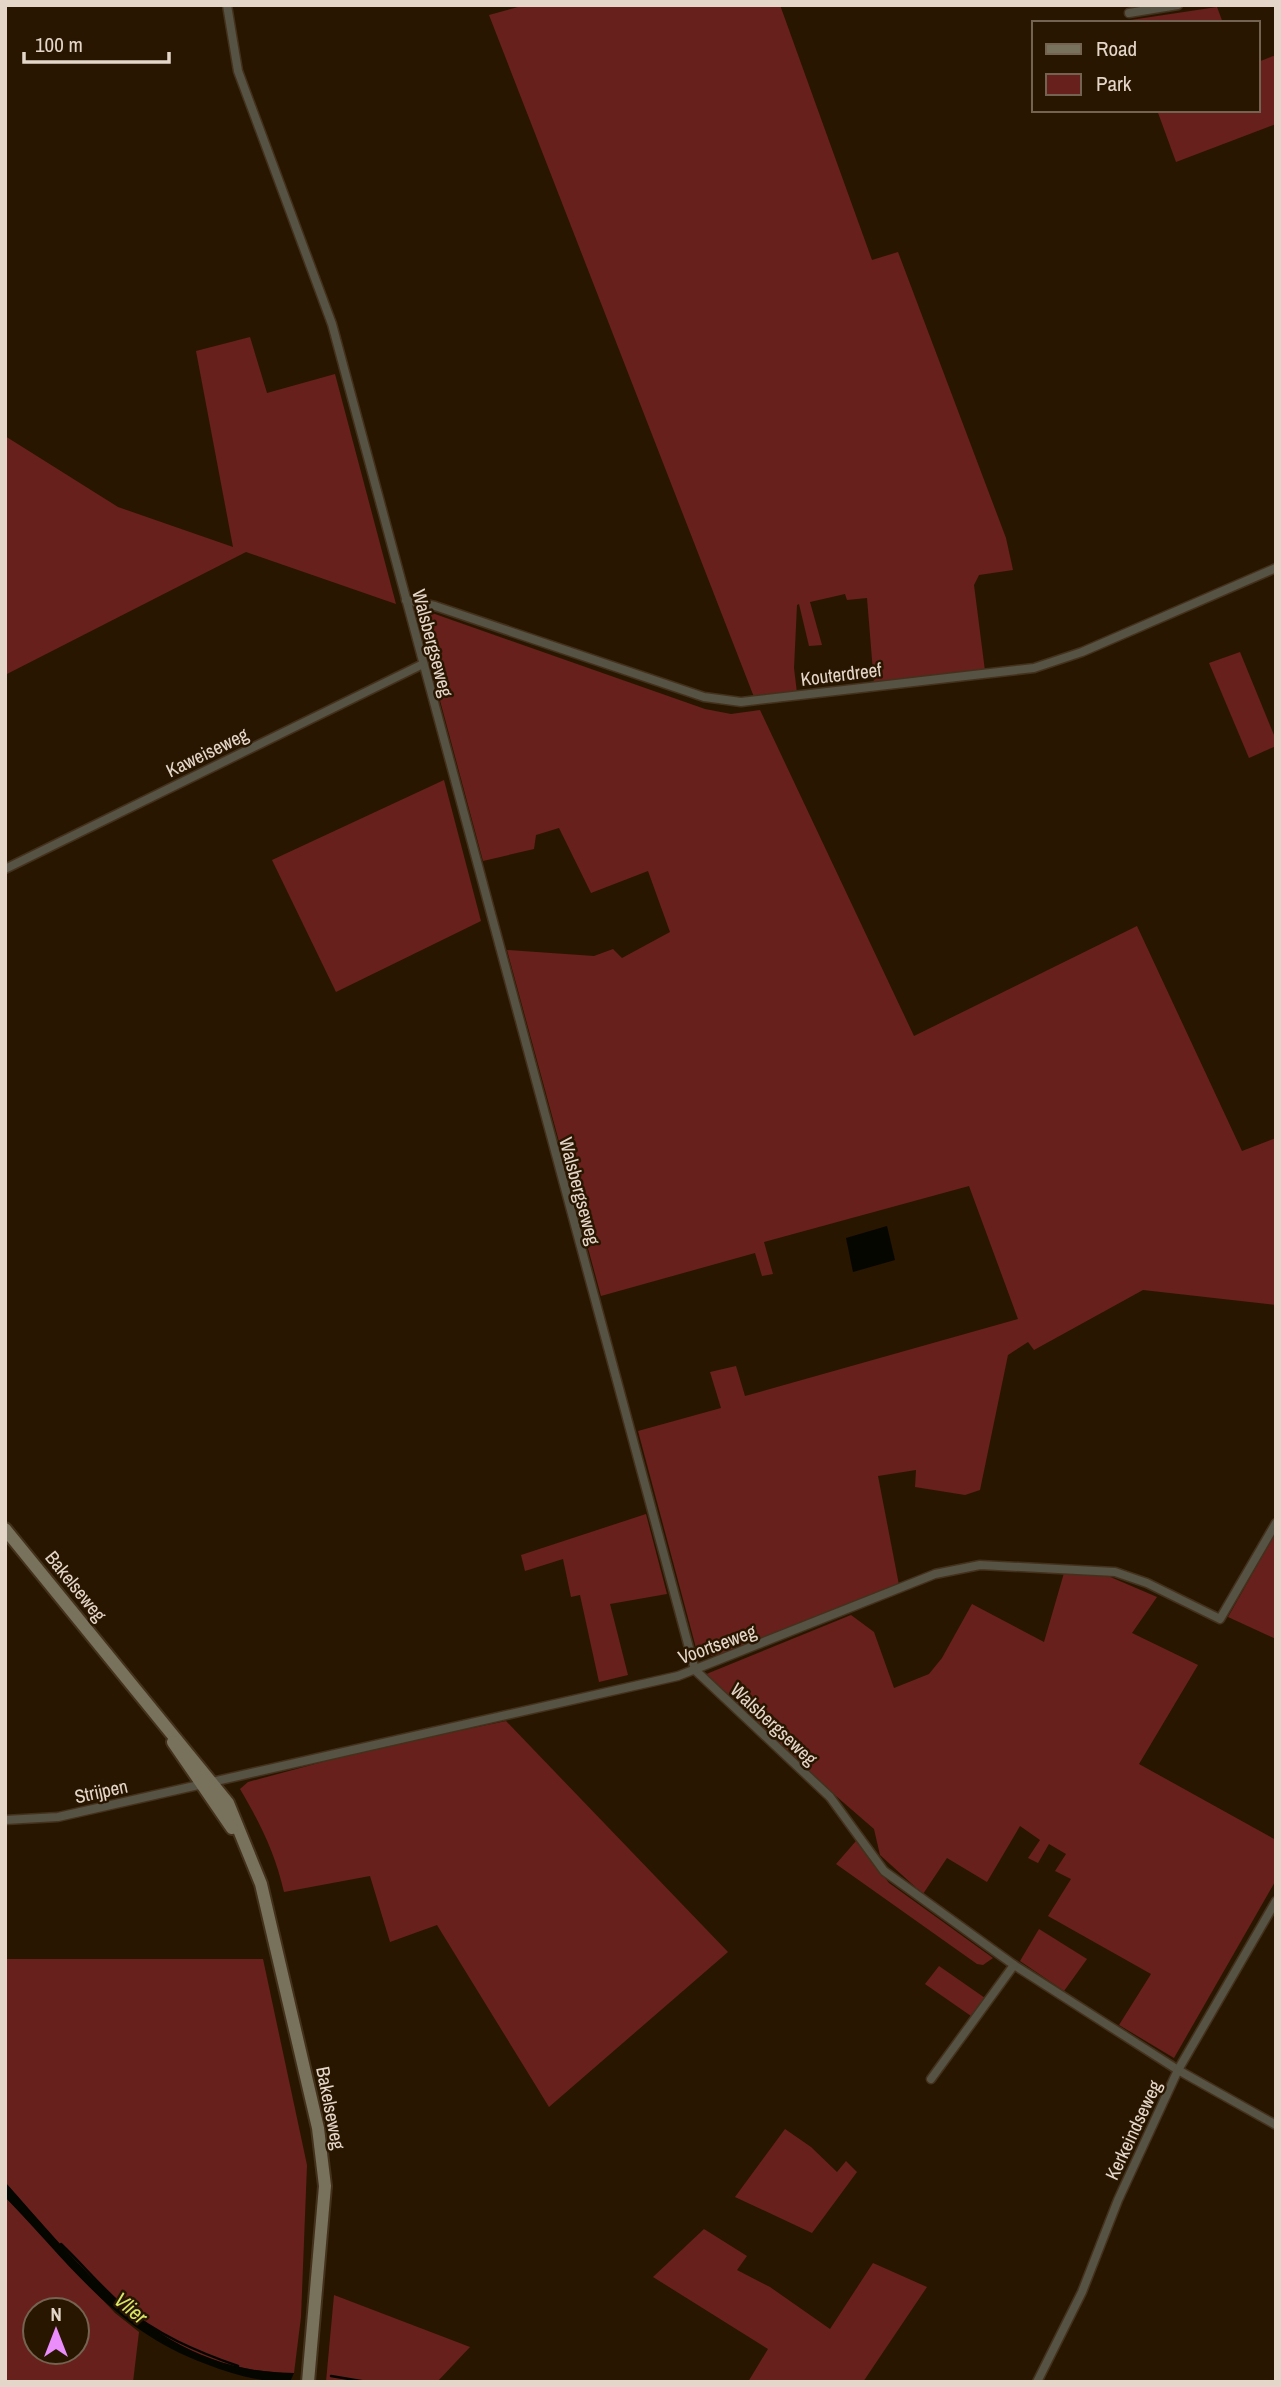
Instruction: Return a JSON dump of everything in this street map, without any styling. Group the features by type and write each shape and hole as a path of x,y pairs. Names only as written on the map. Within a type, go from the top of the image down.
{"main road":[{"name":"Bakelseweg","path":"5,1529 169,1733 182,1759 207,1783 246,1849 261,1884 318,2128 325,2186 308,2382"}],"street":[{"name":"Walsbergseweg","path":"227,5 238,71 332,324 695,1670 699,1677 830,1797 884,1871 1014,1965 1178,2070 1276,2125"},
{"path":"1129,13 1178,5"},
{"name":"Kouterdreef","path":"406,600 436,606 704,697 741,702 1034,668 1082,652 1276,568"},
{"name":"Kaweiseweg","path":"5,869 423,664"},
{"name":"Voortseweg","path":"207,1783 695,1670 935,1574 980,1565 1115,1572 1147,1583 1220,1619 1276,1523"},
{"name":"Strijpen","path":"5,1820 58,1816 207,1783"},
{"name":"Kerkeindseweg","path":"1037,2382 1082,2292 1118,2200 1178,2070 1276,1901"},
{"path":"931,2079 1014,1965"}],"green space":[{"path":"525,5 780,5 872,260 898,252 1006,538 1013,570 979,575 974,585 985,671 874,684 867,598 847,600 845,594 810,602 822,645 809,646 799,604 797,605 794,668 797,693 754,697 489,15"},
{"path":"1217,7 1222,21 1124,21"},
{"path":"1276,55 1276,124 1176,162 1158,112 1260,112 1260,61"},
{"path":"250,337 267,393 335,374 396,604 246,552 5,675 5,436 118,507 233,547 196,351"},
{"path":"415,607 705,709 731,714 760,710 914,1036 1137,926 1242,1151 1276,1138 1276,1305 1143,1290 1034,1350 1028,1342 1008,1355 980,1490 965,1495 915,1487 916,1470 878,1476 899,1585 735,1650 699,1659 638,1431 721,1408 710,1372 736,1366 745,1396 1018,1319 969,1186 764,1242 773,1274 762,1276 755,1253 601,1296 507,950 594,956 613,949 622,958 670,932 648,871 591,893 559,828 536,835 534,849 483,861"},
{"path":"1240,652 1276,740 1276,746 1249,758 1209,663"},
{"path":"444,780 481,921 336,992 272,860"},
{"path":"646,1514 667,1594 610,1604 628,1675 599,1682 580,1595 571,1597 563,1559 525,1571 521,1555"},
{"path":"1276,1532 1276,1639 1228,1617"},
{"path":"1064,1573 1108,1576 1157,1597 1132,1633 1198,1665 1139,1764 1276,1840 1276,1880 1174,2058 1119,2025 1151,1974 1048,1916 1071,1879 1055,1871 1066,1854 1049,1844 1038,1863 1028,1858 1040,1840 1020,1826 987,1882 947,1858 923,1894 880,1855 874,1829 746,1718 704,1675 851,1615 874,1632 894,1688 929,1674 942,1658 972,1604 1044,1642"},
{"path":"506,1721 728,1952 549,2107 437,1925 390,1942 370,1876 284,1892 266,1839 240,1789 248,1782 367,1750"},
{"path":"856,1841 889,1883 993,1958 983,1965 977,1964 836,1864"},
{"path":"1039,1929 1087,1959 1064,1991 1020,1961"},
{"path":"5,1959 263,1959 307,2165 301,2317 294,2373 247,2369 204,2356 165,2337 130,2312 97,2282 5,2182"},
{"path":"939,1966 985,1998 971,2016 925,1984"},
{"path":"785,2129 811,2147 837,2172 846,2161 857,2172 812,2233 735,2197"},
{"path":"5,2197 115,2313 139,2332 133,2382 5,2382"},
{"path":"704,2229 747,2256 737,2270 770,2287 830,2329 873,2263 927,2287 863,2382 748,2382 768,2349 653,2277"},
{"path":"334,2295 470,2347 437,2382 326,2382"}],"shaded area":[{"path":"887,1226 895,1260 853,1272 846,1238"},
{"path":"5,2182 97,2282 130,2311 165,2336 204,2356 246,2368 294,2373 290,2382 257,2379 206,2364 145,2333 73,2271 5,2197"}],"waterway":[{"name":"Vlier","path":"61,2244 135,2316 178,2341 238,2366"},
{"name":"Vlier","path":"331,2376 367,2382"}]}
